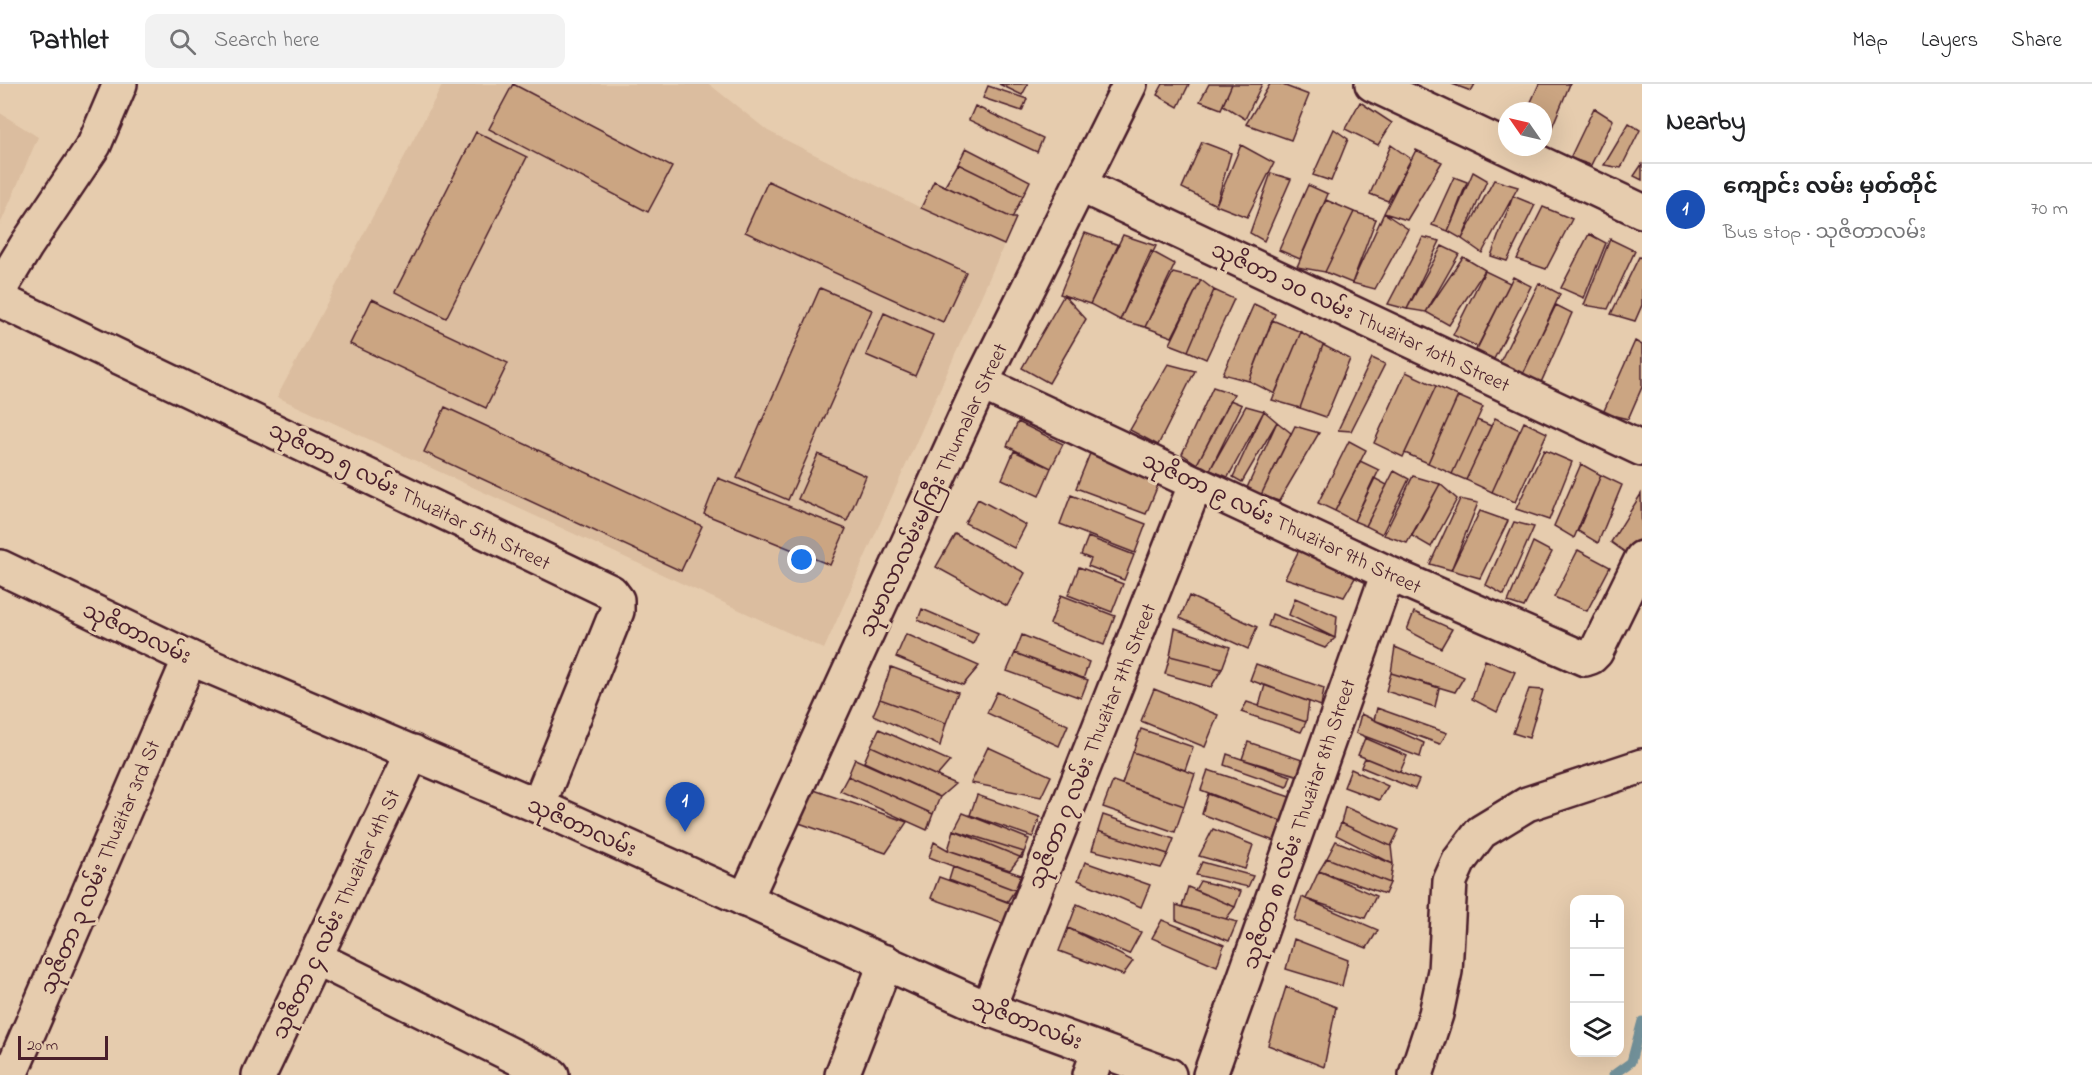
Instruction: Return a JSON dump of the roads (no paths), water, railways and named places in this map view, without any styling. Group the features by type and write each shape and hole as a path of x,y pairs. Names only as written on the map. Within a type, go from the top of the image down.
{"street":[{"path":"0,289 94,145 120,84"},
{"name":"သုမာလာလမ်းမကြီး Thumalar Street","path":"745,900 981,383 1130,84"},
{"path":"1372,84 1642,211"},
{"name":"သုဇိတာ ၁၀ လမ်း Thuzitar 10th Street","path":"1080,185 1642,449"},
{"name":"သုဇိတာ ၅ လမ်း Thuzitar 5th Street","path":"0,300 611,592 617,600 617,611 538,806"},
{"name":"သုဇိတာ ၉ လမ်း Thuzitar 9th Street","path":"981,383 1388,573 1585,659 1596,652 1642,558"},
{"name":"သုဇိတာ ၇ လမ်း Thuzitar 7th Street","path":"988,1009 1196,483"},
{"name":"သုဇိတာ ၈ လမ်း Thuzitar 8th Street","path":"1210,1075 1388,573"},
{"name":"သုဇိတာလမ်း","path":"3,576 538,806 886,962 988,1009 1094,1062 1169,1075"},
{"name":"သုဇိတာ ၃ လမ်း Thuzitar 3rd St","path":"10,1075 190,658"},
{"name":"သုဇိတာ ၄ လမ်း Thuzitar 4th St","path":"259,1075 413,752"},
{"path":"1416,1075 1436,1014 1445,971 1450,881 1459,861 1481,832 1527,804 1642,766"},
{"path":"316,958 552,1075"},
{"path":"842,1075 886,962"}],"waterway":[{"path":"1613,1075 1631,1062 1642,1021"}],"place":[{"name":"ကျောင်း လမ်း မှတ်တိုင်","path":"685,832"}]}
